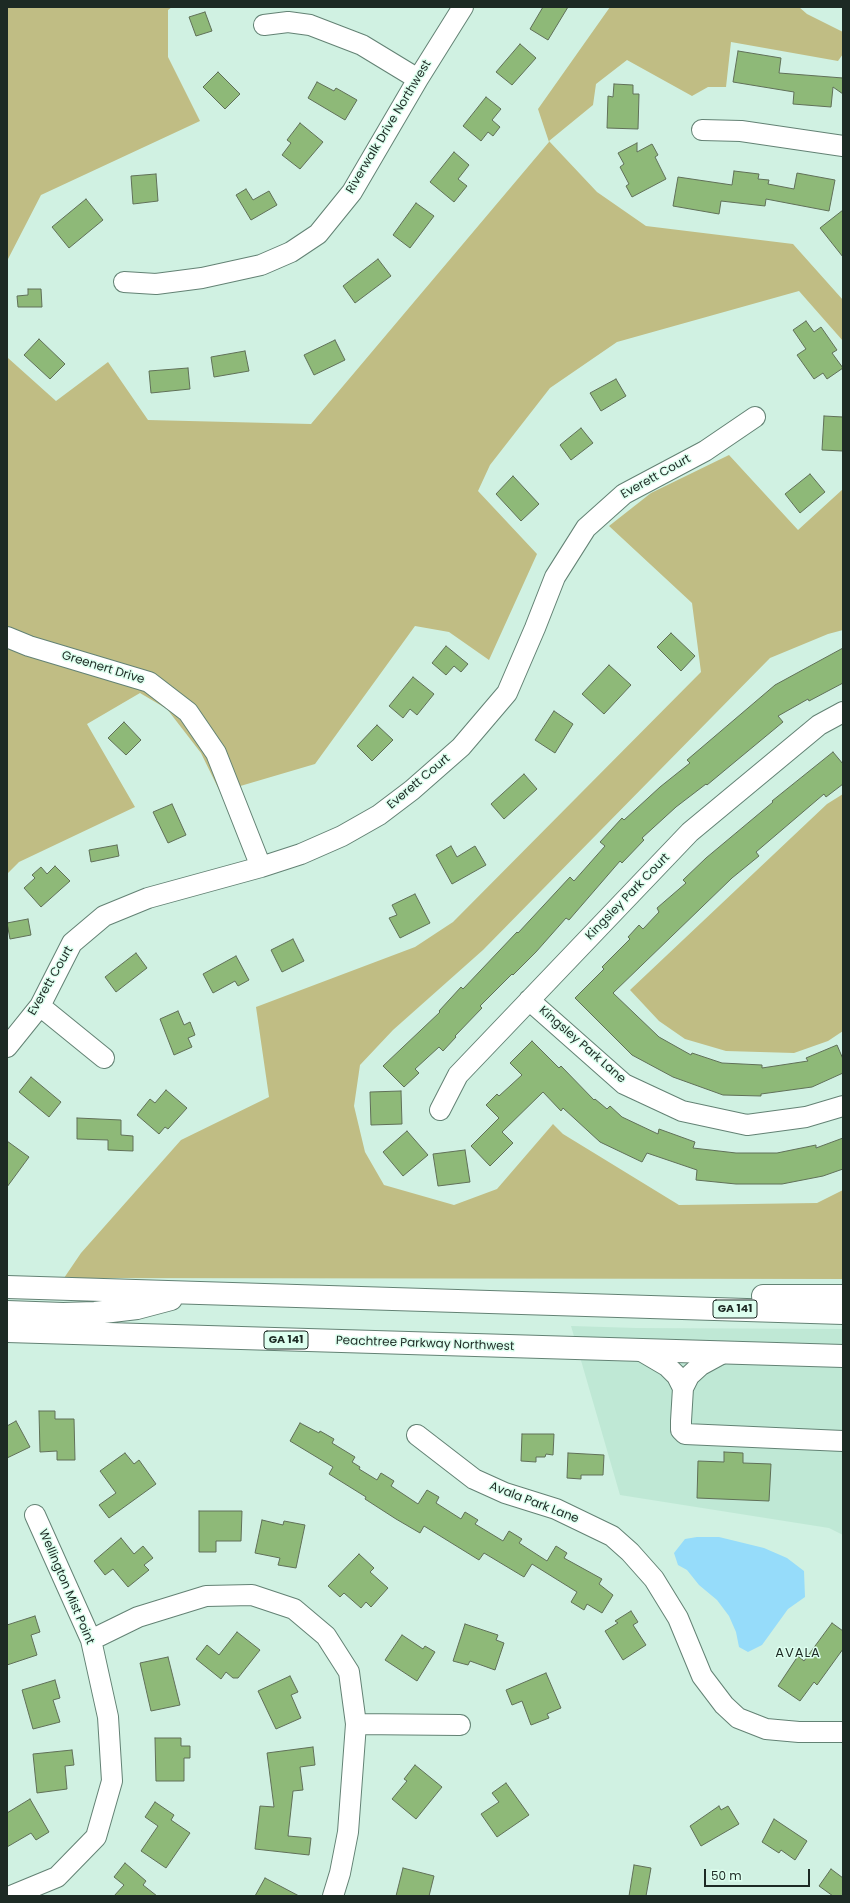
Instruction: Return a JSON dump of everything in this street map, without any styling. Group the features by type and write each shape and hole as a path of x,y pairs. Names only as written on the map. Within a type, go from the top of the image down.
{"highway":[{"name":"GA 141","path":"7,1287 843,1313"},
{"path":"7,1312 63,1314 95,1313 137,1308 191,1293"},
{"path":"627,1306 674,1297 843,1296"},
{"name":"Peachtree Parkway Northwest","path":"7,1331 843,1356"}],"street":[{"name":"Riverwalk Drive Northwest","path":"124,282 156,284 202,278 261,265 291,252 318,234 352,192 418,79 463,7"},
{"path":"264,26 288,22 310,26 362,45 418,79"},
{"path":"702,130 741,131 843,146"},
{"name":"Everett Court","path":"7,1047 40,1006 72,943 104,916 148,898 261,867 300,854 342,836 379,815 412,790 461,747 507,693 555,577 586,528 624,494 705,451 755,417"},
{"name":"Greenert Drive","path":"7,637 29,646 149,682 188,712 216,753 261,867"},
{"name":"Kingsley Park Court","path":"440,1110 458,1075 690,832 819,725 843,712"},
{"name":"Kingsley Park Lane","path":"529,1000 624,1084 682,1111 747,1125 806,1118 843,1106"},
{"path":"40,1006 104,1058"},
{"path":"638,1349 667,1366 677,1376 683,1388"},
{"path":"723,1353 693,1370 683,1388 681,1430 685,1434 843,1441"},
{"name":"Avala Park Lane","path":"417,1435 474,1479 505,1493 556,1509 612,1536 630,1552 654,1579 678,1618 702,1676 724,1705 738,1718 766,1729 799,1732 838,1728"},
{"name":"Wellington Mist Point","path":"10,1896 57,1877 96,1837 112,1781 108,1717 91,1640 35,1515"},
{"path":"91,1640 138,1617 206,1596 252,1595 294,1609 326,1636 349,1672 356,1724 348,1832 340,1873 333,1896"},
{"path":"356,1724 460,1725"}],"shaded area":[{"path":"7,7 172,7 168,10 168,57 200,121 41,195 7,261"},
{"path":"610,7 799,7 807,14 843,32 843,54 838,61 731,42 726,87 708,87 692,96 627,60 596,84 593,105 549,141 597,192 646,226 793,244 843,300 843,341 799,291 617,342 550,388 490,465 478,491 537,554 489,660 449,632 415,626 315,764 220,792 201,753 167,709 140,693 87,724 135,807 19,862 7,874 7,353 8,358 56,401 108,362 148,420 311,424 549,142 538,109"},
{"path":"729,455 798,530 843,489 843,630 828,634 770,658 483,950 393,1030 360,1065 354,1106 365,1152 384,1185 454,1205 497,1189 553,1124 563,1134 679,1205 817,1203 843,1190 843,1279 64,1278 81,1253 181,1140 269,1097 256,1007 415,947 453,922 701,672 692,603 609,526 651,493"},
{"path":"843,794 843,1031 828,1041 794,1053 726,1051 685,1039 659,1021 630,990 827,804"},
{"path":"571,1326 636,1328 843,1329 843,1535 829,1528 620,1495"}],"water":[{"path":"697,1537 719,1537 764,1548 787,1558 804,1571 805,1597 788,1609 762,1645 748,1652 739,1647 736,1632 729,1616 717,1600 699,1585 687,1570 678,1565 674,1553 685,1539"}],"building":[{"path":"543,7 568,7 548,40 530,29"},
{"path":"205,12 212,31 196,36 189,17"},
{"path":"520,44 536,58 512,85 496,72"},
{"path":"738,51 781,58 779,73 843,78 843,94 833,87 831,107 793,104 794,92 733,82"},
{"path":"218,72 240,94 225,109 203,87"},
{"path":"317,82 334,91 336,88 357,100 345,120 308,98"},
{"path":"614,84 633,85 633,94 639,94 638,129 607,128 608,96 613,97"},
{"path":"486,97 501,109 492,120 500,127 493,136 488,132 481,141 463,126"},
{"path":"300,123 323,142 300,169 282,155 291,143 287,140"},
{"path":"637,143 637,152 652,144 658,155 655,157 666,179 632,197 626,186 629,184 620,167 624,164 618,153"},
{"path":"454,152 469,165 458,179 467,186 454,202 430,182"},
{"path":"734,171 759,174 758,179 769,180 768,184 794,189 797,173 835,180 829,211 766,199 765,206 721,201 719,214 673,206 678,177 732,185"},
{"path":"156,174 158,201 133,204 131,176"},
{"path":"246,189 253,200 269,191 277,205 251,220 236,195"},
{"path":"86,199 103,220 69,248 52,227"},
{"path":"416,203 434,216 410,248 393,235"},
{"path":"843,210 843,257 820,228"},
{"path":"378,259 391,276 355,303 343,286"},
{"path":"28,289 41,289 42,307 18,307 17,296 28,295"},
{"path":"806,321 814,332 821,327 837,350 832,353 843,368 827,379 823,373 814,379 797,355 806,349 793,330"},
{"path":"39,339 65,364 50,379 24,355"},
{"path":"335,340 345,360 314,375 304,355"},
{"path":"245,351 249,371 214,377 211,357"},
{"path":"188,368 190,389 151,393 149,371"},
{"path":"616,379 626,396 601,411 590,393"},
{"path":"824,416 843,417 843,451 822,450"},
{"path":"581,428 593,443 571,460 560,445"},
{"path":"810,474 825,492 800,513 785,494"},
{"path":"513,476 539,504 521,521 496,494"},
{"path":"671,633 695,656 681,671 657,647"},
{"path":"446,646 468,664 461,672 454,666 446,675 432,663"},
{"path":"843,648 843,683 809,701 808,699 778,716 783,722 707,785 706,784 676,807 642,838 644,840 622,863 620,861 569,920 566,918 536,952 480,1006 482,1008 443,1051 439,1047 415,1069 419,1073 404,1087 383,1066 440,1012 439,1011 461,987 463,989 570,877 574,881 605,846 600,842 622,818 624,820 660,787 690,763 687,760 775,685"},
{"path":"609,665 631,685 604,714 582,694"},
{"path":"413,677 434,694 417,715 410,709 403,718 389,706"},
{"path":"554,711 573,724 555,753 535,740"},
{"path":"124,722 141,740 126,755 108,738"},
{"path":"377,725 393,740 372,761 357,746"},
{"path":"833,752 843,764 843,784 826,797 824,794 756,852 759,856 732,878 613,993 659,1037 691,1055 692,1053 722,1063 762,1065 762,1068 808,1061 806,1058 837,1045 843,1059 843,1073 812,1087 761,1094 761,1096 723,1095 673,1077 632,1055 575,998 604,969 602,967 630,939 628,937 639,925 643,929 659,912 657,908 686,883 683,880 706,858 773,802 772,801"},
{"path":"524,774 537,789 504,819 491,804"},
{"path":"172,804 186,835 168,843 153,812"},
{"path":"117,845 119,856 91,862 89,850"},
{"path":"451,846 457,857 475,846 486,865 452,884 436,855"},
{"path":"55,866 70,881 41,907 24,888 35,878 32,875 41,867 47,874"},
{"path":"415,894 430,923 400,938 389,918 397,915 392,905"},
{"path":"28,919 31,935 10,939 7,923"},
{"path":"293,939 304,961 282,972 271,950"},
{"path":"136,953 147,968 116,992 105,977"},
{"path":"236,956 249,980 238,986 235,981 213,993 203,974"},
{"path":"178,1011 184,1025 190,1022 195,1035 188,1038 192,1047 174,1055 160,1019"},
{"path":"532,1041 559,1068 561,1066 594,1100 595,1099 607,1109 610,1106 622,1117 658,1134 659,1129 695,1142 693,1148 736,1153 777,1153 816,1145 816,1148 843,1138 843,1169 823,1176 782,1184 736,1184 696,1180 697,1170 647,1153 642,1162 600,1142 563,1108 561,1111 543,1092 502,1132 513,1143 490,1166 471,1146 499,1118 486,1105 497,1094 499,1096 522,1075 510,1063"},
{"path":"31,1077 61,1102 49,1117 19,1092"},
{"path":"166,1090 187,1108 168,1129 165,1127 159,1134 137,1115 150,1099 155,1103"},
{"path":"401,1091 402,1124 371,1125 370,1092"},
{"path":"77,1118 121,1120 121,1135 133,1136 133,1151 108,1150 108,1140 77,1139"},
{"path":"407,1131 428,1155 403,1176 383,1152"},
{"path":"7,1141 29,1157 7,1187"},
{"path":"465,1150 470,1182 438,1186 433,1154"},
{"path":"39,1411 55,1411 55,1419 74,1419 75,1460 57,1460 57,1451 40,1452"},
{"path":"16,1421 30,1447 7,1458 7,1426"},
{"path":"300,1423 319,1433 320,1431 334,1439 332,1443 355,1457 352,1462 360,1467 359,1469 377,1480 381,1473 394,1481 391,1486 418,1504 427,1490 439,1497 436,1503 461,1519 465,1512 478,1520 475,1524 503,1541 509,1531 522,1539 519,1543 547,1561 556,1546 567,1553 564,1558 602,1579 599,1584 613,1595 602,1613 587,1604 584,1610 571,1602 577,1592 532,1564 524,1577 484,1553 479,1560 424,1526 420,1533 365,1499 366,1497 329,1474 333,1467 290,1441"},
{"path":"522,1434 554,1434 553,1455 546,1454 545,1457 536,1457 536,1462 521,1461"},
{"path":"724,1452 743,1453 743,1463 771,1464 769,1501 697,1498 698,1461 724,1462"},
{"path":"125,1453 134,1464 139,1460 156,1484 109,1518 99,1505 116,1493 100,1471"},
{"path":"568,1453 604,1455 603,1475 581,1475 581,1479 567,1478"},
{"path":"199,1511 242,1511 241,1541 216,1541 216,1552 199,1552"},
{"path":"262,1520 283,1525 284,1521 305,1525 296,1568 278,1565 280,1558 255,1553"},
{"path":"121,1538 134,1554 143,1546 153,1558 144,1565 149,1570 128,1587 113,1569 105,1575 94,1561"},
{"path":"359,1554 374,1568 370,1572 388,1588 371,1607 366,1602 361,1608 344,1593 340,1597 328,1586"},
{"path":"631,1611 638,1622 633,1625 646,1645 623,1660 605,1631 618,1623 615,1621"},
{"path":"35,1616 40,1632 31,1635 37,1655 7,1665 7,1625"},
{"path":"832,1623 843,1631 843,1649 817,1685 814,1682 800,1701 778,1686 798,1656 804,1661"},
{"path":"465,1624 498,1635 496,1640 504,1643 495,1670 470,1661 468,1665 453,1661"},
{"path":"237,1632 260,1650 238,1678 233,1678 226,1672 221,1679 196,1659 207,1645 219,1655"},
{"path":"402,1635 423,1649 425,1646 435,1652 417,1681 385,1660"},
{"path":"168,1657 180,1705 151,1711 140,1663"},
{"path":"546,1673 561,1708 547,1714 549,1718 531,1725 522,1701 512,1705 506,1690"},
{"path":"290,1676 298,1692 291,1695 301,1718 276,1729 258,1691"},
{"path":"55,1680 60,1698 53,1700 60,1722 33,1729 22,1690"},
{"path":"155,1738 181,1738 181,1746 190,1746 190,1758 184,1758 184,1781 156,1781"},
{"path":"313,1747 315,1765 300,1767 303,1790 293,1791 288,1836 311,1838 309,1855 255,1849 260,1806 274,1807 267,1753"},
{"path":"72,1750 74,1765 65,1766 67,1789 37,1793 33,1754"},
{"path":"415,1765 442,1787 416,1819 392,1799 407,1781 404,1779"},
{"path":"506,1783 529,1815 497,1837 481,1814 499,1802 492,1793"},
{"path":"30,1799 49,1832 36,1840 31,1833 7,1847 7,1813"},
{"path":"155,1802 174,1815 171,1820 190,1833 166,1868 141,1851 158,1826 145,1817"},
{"path":"719,1806 721,1810 728,1806 739,1824 701,1846 690,1826"},
{"path":"774,1819 807,1841 795,1860 781,1850 779,1853 762,1842"},
{"path":"125,1863 146,1881 143,1885 157,1896 114,1896 124,1885 114,1877"},
{"path":"634,1865 651,1868 646,1896 629,1896"},
{"path":"403,1868 434,1876 429,1896 396,1896"},
{"path":"831,1869 843,1878 843,1896 833,1896 819,1886"},
{"path":"265,1878 299,1896 255,1896"}],"district":[{"name":"AVALA","path":"798,1654"}]}
